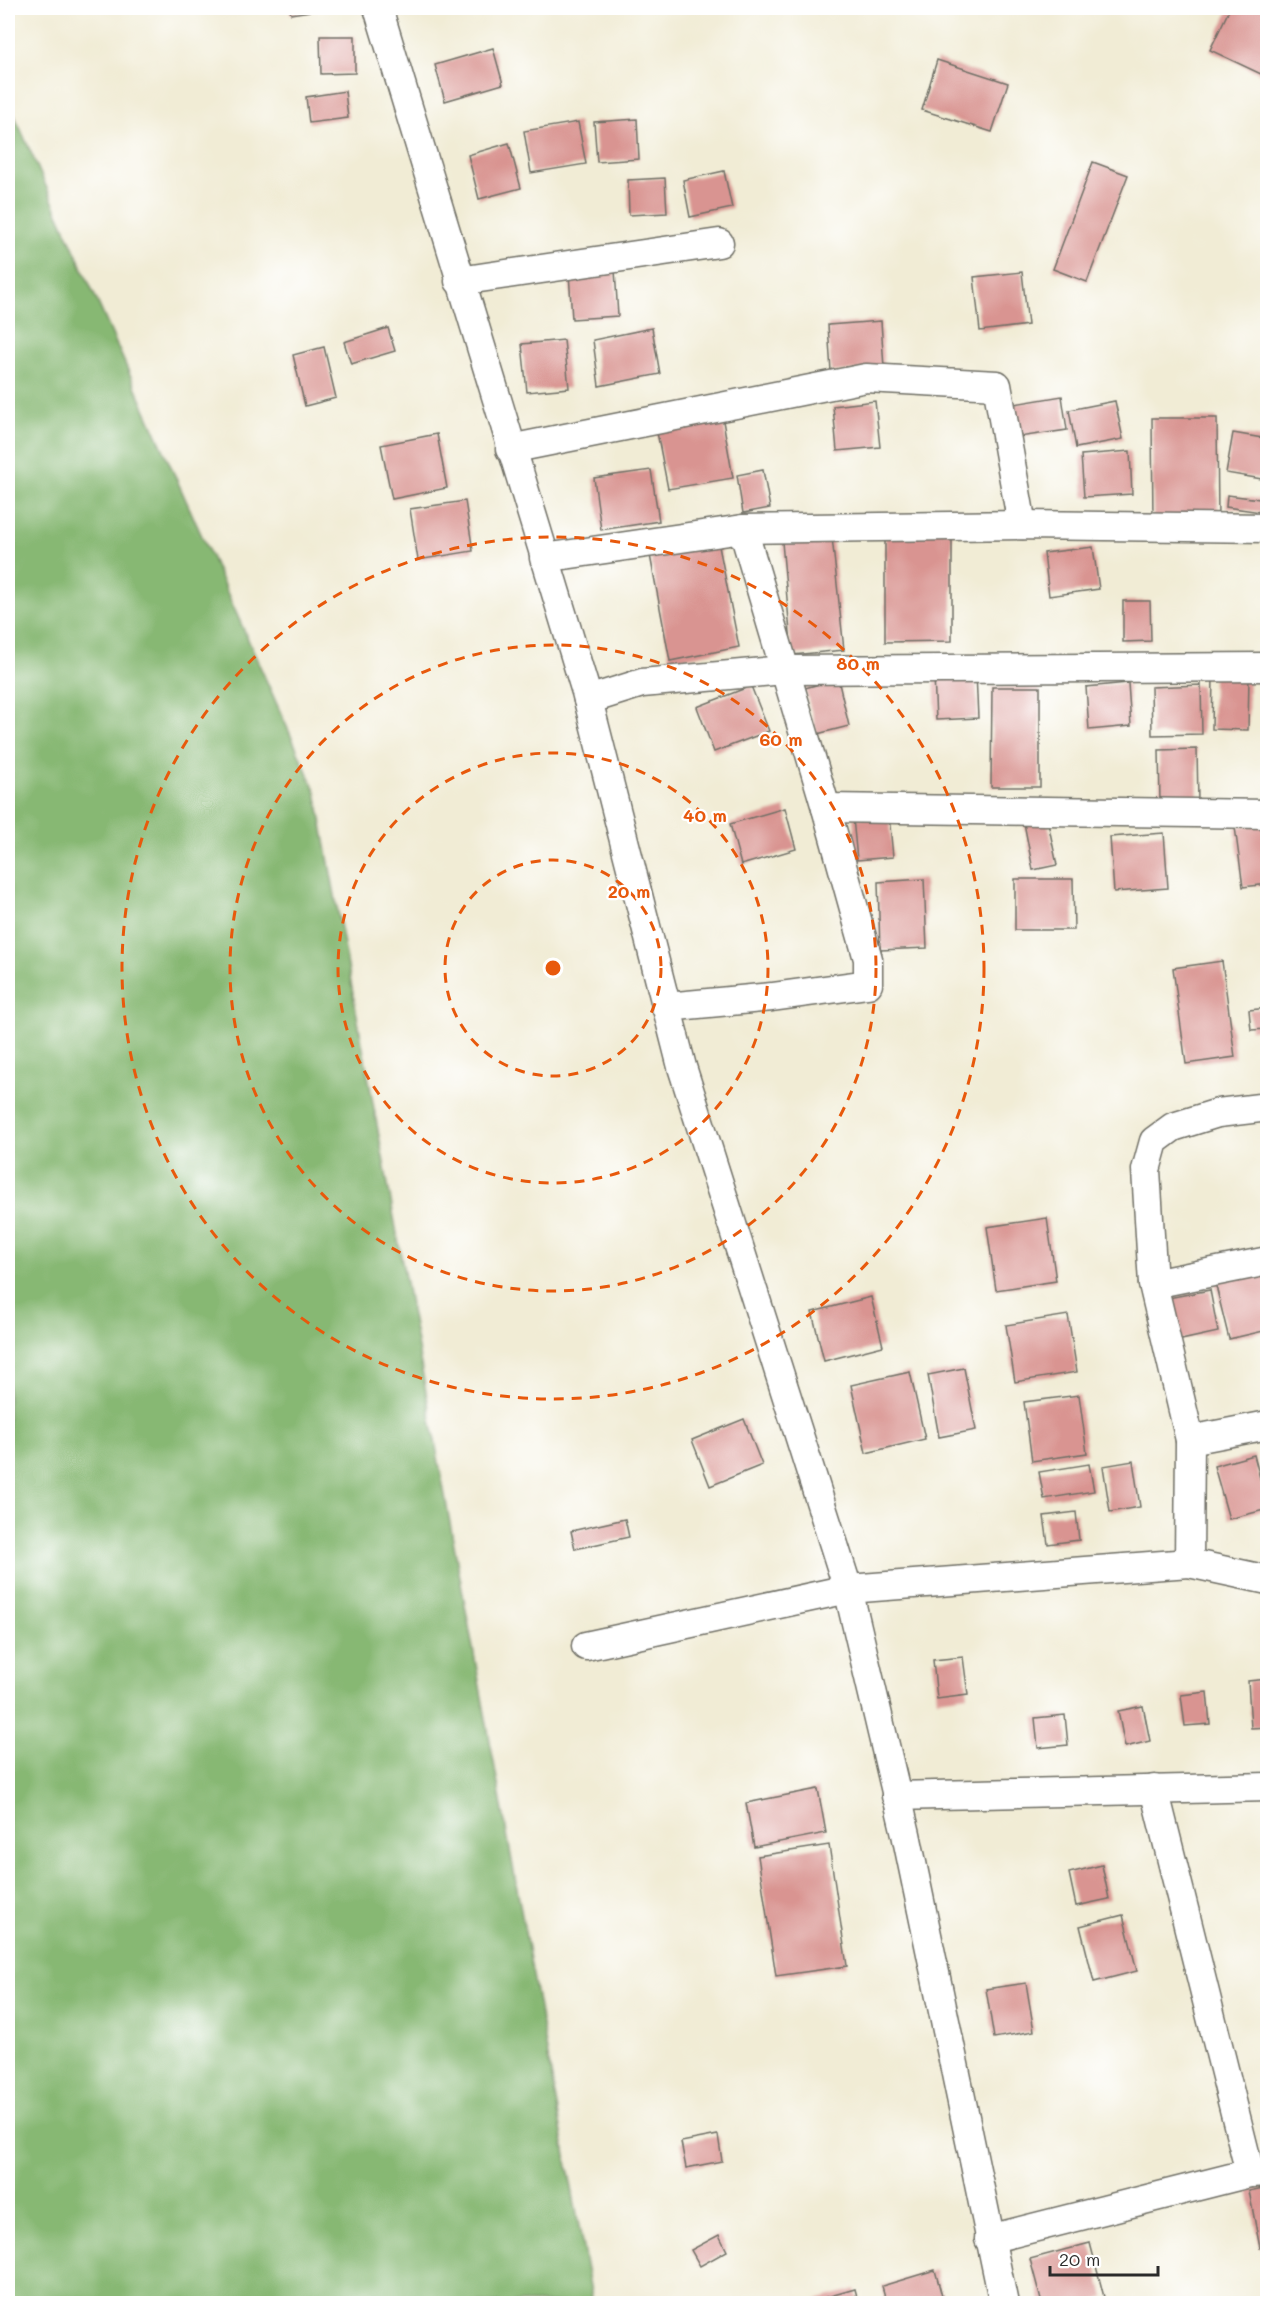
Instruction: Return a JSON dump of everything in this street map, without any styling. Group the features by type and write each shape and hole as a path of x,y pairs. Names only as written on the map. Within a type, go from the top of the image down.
{"street":[{"path":"378,8 588,700 682,1067 848,1589 896,1796 1004,2304"},
{"path":"459,281 719,243"},
{"path":"510,449 866,378 997,385 1022,525"},
{"path":"544,558 743,529 1022,525 1268,528"},
{"path":"666,1007 772,997 867,984 868,959 826,808 743,529"},
{"path":"588,700 642,683 784,670 1268,667"},
{"path":"826,808 1268,814"},
{"path":"1189,1563 1191,1440 1153,1284 1146,1170 1154,1141 1173,1127 1218,1113 1268,1107"},
{"path":"1153,1284 1268,1261"},
{"path":"1191,1440 1268,1425"},
{"path":"586,1646 848,1589 1189,1563 1268,1580"},
{"path":"896,1796 1268,1787"},
{"path":"989,2239 1258,2173 1154,1789"}],"green space":[{"path":"8,101 316,792 593,2303 8,2303"}],"building":[{"path":"289,8 323,8 323,9 291,14"},
{"path":"1230,8 1268,8 1268,65 1263,75 1210,50"},
{"path":"320,36 355,36 355,73 321,74"},
{"path":"493,48 503,84 445,101 435,65"},
{"path":"937,60 1008,83 992,132 922,110"},
{"path":"345,91 348,118 309,123 306,97"},
{"path":"637,119 639,159 597,162 594,122"},
{"path":"578,122 586,164 531,173 524,131"},
{"path":"509,143 521,188 479,199 468,155"},
{"path":"1093,162 1128,175 1087,282 1053,269"},
{"path":"724,171 732,208 690,217 683,180"},
{"path":"665,178 667,213 629,215 628,180"},
{"path":"615,270 618,316 572,319 569,273"},
{"path":"1022,272 1028,325 980,331 974,277"},
{"path":"881,321 884,368 831,372 828,325"},
{"path":"388,328 395,351 351,364 344,342"},
{"path":"652,328 660,374 599,386 593,340"},
{"path":"564,340 569,388 527,392 522,344"},
{"path":"324,347 336,398 305,406 293,355"},
{"path":"1062,396 1067,430 1019,437 1014,404"},
{"path":"875,401 880,447 837,451 833,406"},
{"path":"1115,401 1123,439 1076,448 1069,410"},
{"path":"722,415 733,478 668,489 656,427"},
{"path":"1152,418 1217,418 1218,521 1153,522"},
{"path":"1233,433 1268,439 1268,480 1226,473"},
{"path":"437,434 447,488 392,499 381,445"},
{"path":"1130,451 1132,494 1084,497 1081,455"},
{"path":"651,470 659,521 601,530 594,478"},
{"path":"763,470 770,508 743,513 737,475"},
{"path":"1227,495 1268,500 1268,513 1226,507"},
{"path":"465,501 473,551 418,560 410,509"},
{"path":"885,531 952,531 952,641 885,642"},
{"path":"832,537 844,650 792,655 782,542"},
{"path":"718,541 739,647 670,661 650,555"},
{"path":"1093,547 1099,589 1049,596 1044,553"},
{"path":"1123,601 1150,601 1151,641 1123,642"},
{"path":"976,673 978,718 936,720 934,675"},
{"path":"1213,676 1249,676 1248,730 1212,729"},
{"path":"838,679 849,726 817,734 805,688"},
{"path":"1128,683 1131,726 1089,730 1086,687"},
{"path":"1201,685 1202,734 1152,735 1151,687"},
{"path":"751,686 769,731 714,752 697,707"},
{"path":"992,687 1040,687 1040,787 991,787"},
{"path":"1197,749 1198,802 1160,803 1159,750"},
{"path":"785,808 796,849 741,865 730,824"},
{"path":"889,815 893,857 857,860 853,818"},
{"path":"1047,818 1057,865 1033,870 1024,823"},
{"path":"1268,823 1268,884 1243,887 1235,827"},
{"path":"1164,833 1168,888 1114,892 1110,837"},
{"path":"924,879 927,948 880,950 878,882"},
{"path":"1015,879 1073,879 1074,930 1015,930"},
{"path":"1222,961 1235,1057 1186,1064 1173,968"},
{"path":"1268,1008 1268,1029 1251,1030 1249,1010"},
{"path":"1047,1218 1056,1281 996,1290 987,1227"},
{"path":"1266,1271 1268,1330 1229,1339 1215,1282"},
{"path":"1210,1290 1218,1332 1172,1342 1163,1299"},
{"path":"871,1297 883,1346 824,1361 812,1312"},
{"path":"1068,1315 1077,1372 1015,1382 1006,1325"},
{"path":"964,1368 976,1430 939,1437 928,1375"},
{"path":"910,1372 925,1439 866,1453 851,1385"},
{"path":"1079,1395 1087,1453 1032,1461 1024,1402"},
{"path":"744,1419 762,1465 710,1486 692,1440"},
{"path":"1254,1455 1268,1509 1229,1519 1214,1466"},
{"path":"1133,1461 1140,1507 1110,1512 1103,1466"},
{"path":"1089,1464 1094,1491 1044,1499 1039,1472"},
{"path":"1076,1512 1079,1540 1048,1544 1044,1516"},
{"path":"625,1519 629,1537 575,1549 571,1531"},
{"path":"963,1657 968,1695 937,1699 933,1660"},
{"path":"1268,1679 1268,1727 1251,1728 1248,1681"},
{"path":"1207,1692 1210,1724 1185,1726 1181,1695"},
{"path":"1143,1706 1150,1741 1125,1747 1118,1711"},
{"path":"1065,1715 1068,1745 1038,1748 1035,1718"},
{"path":"818,1789 826,1833 754,1847 746,1803"},
{"path":"829,1845 847,1966 776,1976 758,1856"},
{"path":"1102,1865 1109,1899 1076,1906 1069,1873"},
{"path":"1123,1915 1137,1971 1094,1982 1080,1926"},
{"path":"1026,1983 1034,2031 994,2038 986,1989"},
{"path":"718,2135 722,2161 686,2168 681,2142"},
{"path":"1268,2187 1268,2246 1260,2248 1249,2191"},
{"path":"719,2235 727,2251 700,2266 691,2250"},
{"path":"1090,2243 1104,2297 1079,2304 1042,2304 1030,2259"},
{"path":"935,2270 944,2304 887,2304 882,2286"},
{"path":"855,2289 859,2304 817,2304 816,2300"}]}
